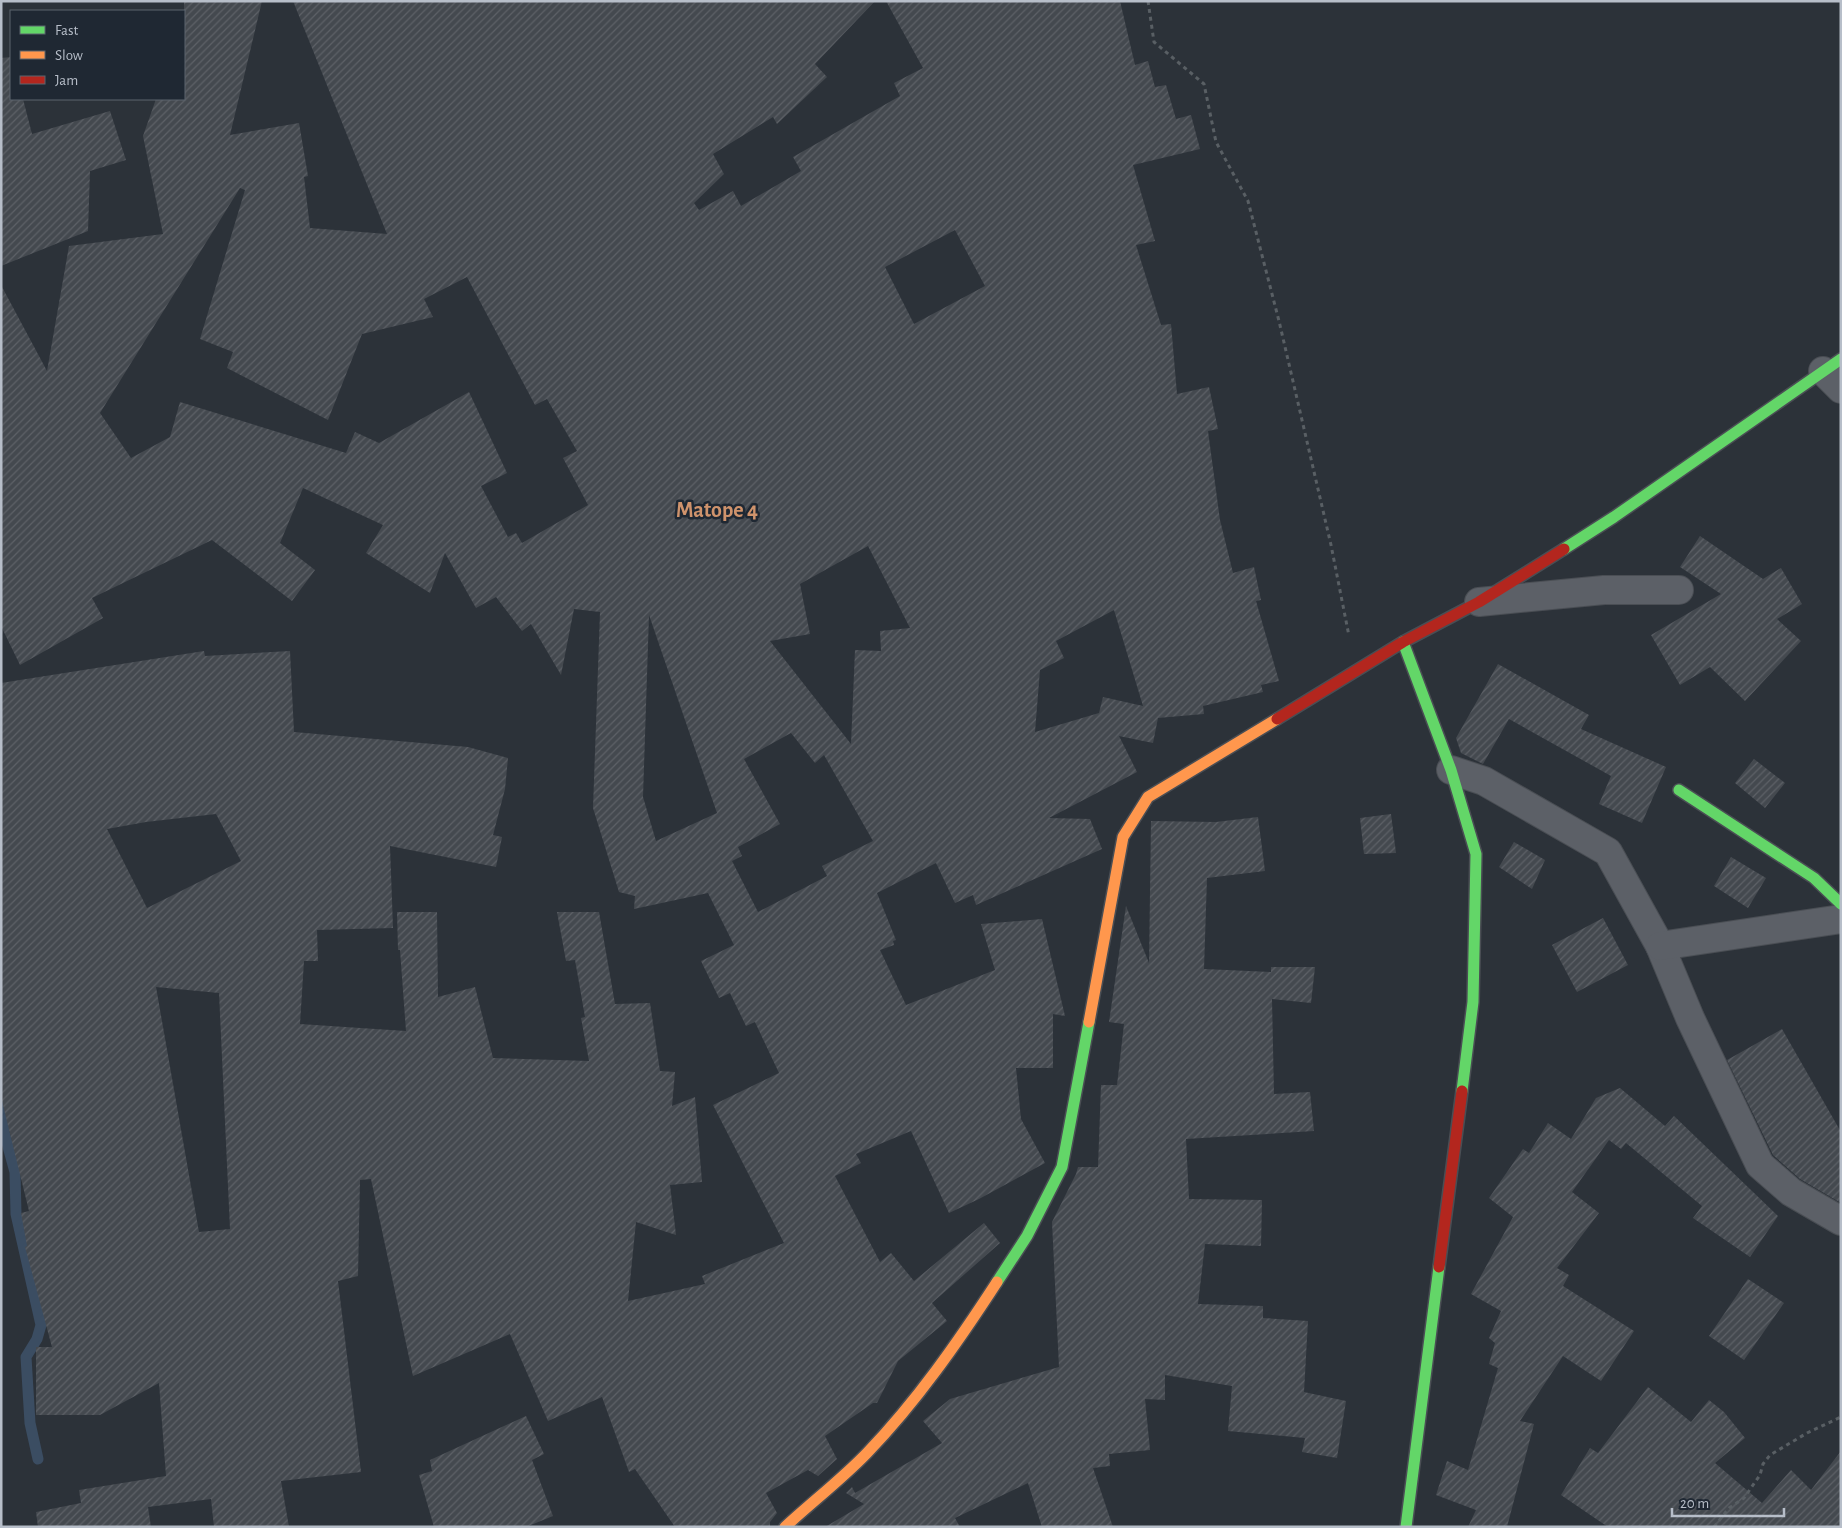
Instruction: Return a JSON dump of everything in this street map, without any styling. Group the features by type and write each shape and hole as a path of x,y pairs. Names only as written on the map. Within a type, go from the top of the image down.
{"street":[{"path":"784,1527 867,1453 922,1389 964,1332 1027,1236 1062,1167 1123,837 1148,797 1357,672 1403,642 1479,602 1614,517 1835,373"},
{"path":"1479,602 1604,590 1679,590"},
{"path":"1403,642 1451,770 1476,854 1473,1002 1406,1527"},
{"path":"1451,770 1484,781 1608,852 1660,946 1690,1018 1760,1165 1791,1192 1841,1221"},
{"path":"1679,790 1814,878 1841,904"},
{"path":"1660,946 1841,919"}],"path":[{"path":"1148,1 1154,42 1204,84 1216,142 1248,201 1279,321 1357,672"},
{"path":"1714,1527 1728,1508 1744,1498 1760,1475 1763,1464 1770,1455 1813,1429 1841,1417"}],"building":[{"path":"184,1 262,1 230,135 299,123 308,176 304,177 310,228 387,234 293,1 875,1 815,64 827,77 777,124 773,117 713,154 724,174 694,203 699,210 733,191 741,206 801,171 793,157 900,96 894,83 923,68 886,1 1120,1 1135,65 1148,61 1155,87 1166,85 1176,119 1191,115 1200,149 1133,165 1155,241 1136,245 1161,325 1171,324 1177,394 1209,387 1218,429 1208,431 1220,520 1233,573 1254,567 1261,600 1256,601 1279,681 1261,685 1263,692 1203,706 1204,714 1158,718 1153,743 1119,736 1137,772 1049,818 1090,819 1102,849 976,905 973,895 955,903 936,863 877,893 896,940 893,941 894,945 880,950 906,1005 995,970 981,924 1042,919 1065,1016 1053,1014 1053,1068 1016,1068 1021,1119 1045,1163 949,1213 911,1131 856,1154 861,1163 835,1176 880,1262 891,1253 914,1281 984,1223 1000,1243 932,1303 947,1321 898,1361 877,1403 873,1403 825,1436 837,1459 818,1476 808,1470 766,1493 777,1513 770,1522 770,1527 675,1527 635,1469 629,1472 602,1397 548,1421 510,1334 413,1376 371,1179 360,1180 358,1276 338,1281 361,1472 281,1481 289,1527 214,1527 211,1499 148,1507 151,1527 38,1527 36,1512 81,1503 79,1490 166,1476 159,1383 100,1415 36,1415 36,1347 52,1347 25,1247 27,1246 21,1213 29,1211 1,1097 1,683 204,651 205,656 290,651 294,732 468,747 508,758 505,789 493,835 502,837 496,867 390,846 393,928 317,930 318,961 304,961 300,1024 406,1031 400,950 398,950 397,912 437,912 438,997 475,987 493,1058 589,1061 581,1018 585,1017 575,960 566,961 557,912 599,912 615,1004 650,1003 660,1071 675,1072 672,1106 695,1097 702,1182 670,1185 676,1235 636,1222 628,1301 705,1284 702,1276 784,1243 713,1105 779,1073 755,1022 746,1026 730,993 719,998 701,961 734,945 708,893 634,909 635,896 619,892 593,808 600,612 574,609 561,675 531,624 522,631 496,597 476,608 445,553 430,593 366,553 383,525 303,488 280,543 315,570 292,601 212,540 92,598 103,618 20,665 1,626 1,285 47,371 69,246 163,234 143,136 156,100 185,100","holes":["240,188 245,190 200,339 233,352 227,368 328,420 362,334 433,317 424,299 467,277 535,405 547,399 577,451 563,458 588,505 522,543 516,533 508,537 481,486 507,473 469,392 379,443 355,432 346,453 180,402 170,437 131,458 100,413","955,230 985,286 914,324 885,267","868,546 910,628 880,631 881,651 855,650 851,744 770,641 810,634 800,584","1114,610 1143,706 1103,697 1099,713 1035,732 1040,670 1064,658 1056,641","649,615 717,813 656,841 643,797","791,733 815,763 824,755 873,841 822,866 827,876 758,912 732,861 742,856 738,847 780,824 744,759","216,814 241,861 147,908 107,829 146,822","156,987 219,993 230,1229 199,1232"]},
{"path":"10,57 10,100 23,100 32,134 110,111 126,160 90,171 88,231 1,266 1,58"},
{"path":"1700,536 1763,579 1781,568 1802,604 1777,619 1801,641 1745,701 1710,667 1680,685 1651,635 1721,594 1680,567"},
{"path":"1498,664 1589,715 1581,729 1666,767 1642,823 1599,804 1611,776 1509,719 1483,764 1461,753 1456,738"},
{"path":"1754,759 1785,783 1765,808 1735,783"},
{"path":"1391,814 1396,853 1364,854 1360,818"},
{"path":"1258,817 1265,871 1207,878 1204,969 1271,972 1271,967 1315,967 1311,1003 1272,999 1274,1094 1310,1092 1314,1131 1186,1139 1189,1199 1262,1200 1261,1246 1205,1244 1198,1304 1263,1306 1263,1318 1308,1321 1304,1392 1346,1401 1337,1458 1302,1452 1305,1438 1228,1431 1232,1386 1165,1375 1165,1400 1145,1399 1150,1450 1109,1454 1110,1466 1093,1468 1113,1527 1042,1527 1028,1483 955,1518 960,1527 825,1527 864,1504 846,1493 852,1487 855,1493 942,1443 923,1421 950,1399 1059,1367 1052,1222 1078,1167 1098,1167 1101,1085 1117,1085 1124,1024 1109,1022 1126,906 1149,963 1151,821 1216,822"},
{"path":"1514,842 1545,860 1532,889 1499,867"},
{"path":"1731,857 1766,878 1748,908 1714,886"},
{"path":"1603,918 1628,965 1577,992 1552,945"},
{"path":"1782,1029 1841,1132 1841,1203 1800,1179 1773,1155 1727,1060"},
{"path":"1620,1088 1665,1126 1674,1116 1778,1216 1750,1257 1693,1218 1702,1206 1626,1143 1621,1149 1609,1140 1572,1192 1599,1213 1557,1268 1569,1275 1563,1286 1634,1331 1601,1381 1563,1356 1520,1421 1534,1424 1507,1527 1468,1527 1476,1510 1436,1495 1447,1461 1468,1470 1498,1368 1489,1364 1495,1343 1489,1338 1501,1311 1471,1294 1513,1217 1489,1198 1523,1149 1529,1153 1548,1123 1571,1139 1596,1098"},
{"path":"1748,1279 1784,1303 1744,1360 1709,1336"},
{"path":"1648,1387 1691,1422 1709,1400 1724,1412 1745,1438 1715,1463 1762,1503 1791,1470 1811,1490 1841,1451 1841,1527 1608,1527 1561,1495 1590,1448 1598,1453"},
{"path":"526,1416 544,1454 532,1460 553,1516 526,1527 434,1527 419,1475 432,1471 430,1460"}],"waterway":[{"path":"5,1102 4,1132 15,1172 16,1214 41,1325 37,1339 26,1357 30,1423 38,1459"}],"traffic: fast":[{"path":"1564,549 1614,517 1841,359"},
{"path":"1403,642 1451,770 1476,854 1473,1002 1462,1091"},
{"path":"1679,790 1814,878 1841,904"},
{"path":"997,1282 1027,1236 1062,1167 1089,1022"},
{"path":"1406,1527 1439,1267"}],"traffic: slow":[{"path":"1089,1022 1123,837 1148,797 1277,719"},
{"path":"785,1527 867,1453 903,1413 967,1327 997,1282"}],"traffic: jam":[{"path":"1277,719 1403,642 1479,602 1564,549"},
{"path":"1439,1267 1462,1091"}],"district":[{"name":"Matope 4","path":"717,510"}]}
